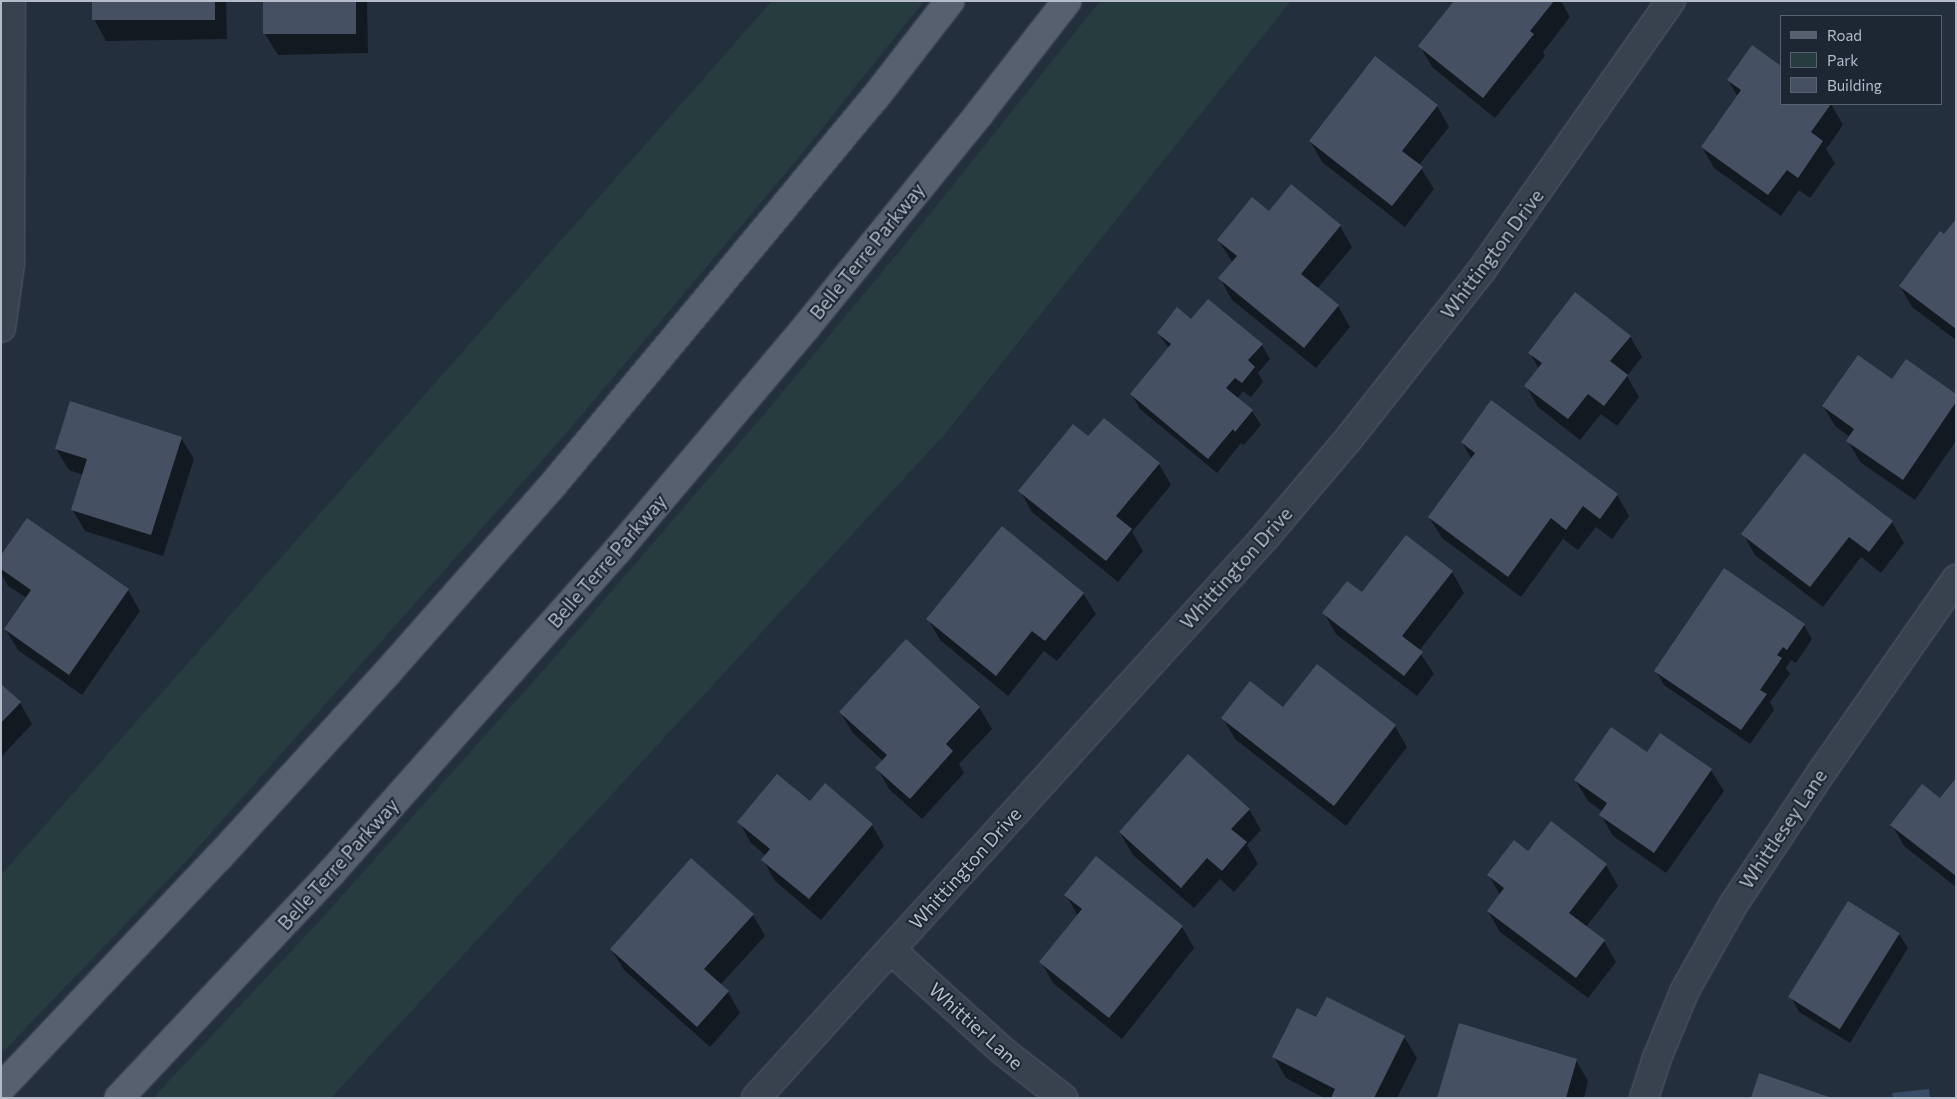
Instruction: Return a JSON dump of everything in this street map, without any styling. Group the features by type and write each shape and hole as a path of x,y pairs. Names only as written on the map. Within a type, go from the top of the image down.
{"main road":[{"path":"1,1088 226,850 387,673 552,486 877,95 950,1"},
{"name":"Belle Terre Parkway","path":"119,1098 332,873 617,551 807,326 979,114 1067,1"}],"street":[{"path":"1,328 10,264 11,1"},
{"name":"Whittington Drive","path":"756,1098 1267,535 1350,437 1481,271 1671,1"},
{"name":"Whittlesey Lane","path":"1644,1098 1657,1058 1685,990 1733,904 1823,770 1956,579"},
{"name":"Whittier Lane","path":"891,950 1004,1052 1063,1098"}],"green space":[{"path":"772,1 924,1 795,162 569,430 187,860 1,1054 1,875"},
{"path":"1100,1 1291,1 944,435 331,1098 153,1098 315,926 548,665 766,412 926,219"}],"water":[{"path":"1929,1089 1930,1098 1893,1098 1892,1093"}],"building":[{"path":"92,1 215,1 215,20 92,20"},
{"path":"263,1 356,1 356,34 263,34"},
{"path":"1454,1 1554,1 1530,31 1534,34 1483,98 1418,46"},
{"path":"1752,45 1780,65 1780,105 1830,105 1811,132 1823,141 1798,178 1787,170 1768,195 1701,147 1741,90 1727,80"},
{"path":"1375,56 1438,105 1402,151 1423,167 1392,206 1309,141"},
{"path":"1291,184 1341,225 1301,274 1339,305 1304,348 1218,278 1237,256 1217,240 1252,197 1269,211"},
{"path":"1956,219 1956,329 1899,286 1940,231 1944,234"},
{"path":"1575,292 1631,336 1610,361 1628,375 1604,406 1588,394 1568,419 1524,386 1542,363 1528,353"},
{"path":"1208,299 1263,344 1248,360 1255,367 1242,383 1235,378 1226,388 1253,410 1235,432 1233,429 1208,459 1130,394 1171,344 1157,333 1177,307 1191,319"},
{"path":"1858,355 1892,379 1906,359 1956,394 1956,402 1903,480 1846,441 1854,429 1822,406"},
{"path":"1491,400 1618,494 1600,519 1583,506 1566,530 1551,518 1508,577 1428,517 1475,453 1461,442"},
{"path":"70,401 182,437 151,535 71,510 87,459 55,449"},
{"path":"1104,418 1160,463 1116,516 1132,529 1106,561 1018,491 1073,424 1088,436"},
{"path":"1804,453 1893,521 1869,552 1849,537 1810,587 1741,534"},
{"path":"27,518 129,589 69,675 4,629 31,590 1,569 1,555"},
{"path":"1002,526 1084,593 1045,641 1032,631 996,676 926,619"},
{"path":"1406,535 1453,571 1402,636 1423,652 1404,676 1322,613 1347,581 1362,592"},
{"path":"1724,568 1805,624 1787,650 1783,647 1777,655 1782,658 1760,690 1767,694 1741,730 1654,671"},
{"path":"906,639 980,707 946,744 953,751 910,799 875,768 887,755 839,712"},
{"path":"1317,664 1396,725 1334,806 1221,718 1250,681 1283,707"},
{"path":"1,684 21,702 1,723"},
{"path":"1611,727 1647,752 1660,733 1712,769 1654,853 1599,815 1607,803 1574,780"},
{"path":"1188,754 1250,809 1231,829 1247,842 1222,871 1207,858 1181,888 1119,832"},
{"path":"777,774 810,801 825,783 873,824 809,899 761,860 770,849 737,822"},
{"path":"1956,778 1956,876 1890,825 1922,784 1940,798"},
{"path":"1551,821 1607,864 1569,913 1605,940 1576,978 1487,911 1504,888 1487,875 1514,840 1528,851"},
{"path":"1096,856 1183,926 1109,1018 1039,962 1082,909 1064,895"},
{"path":"691,858 754,914 704,969 729,991 697,1027 610,949"},
{"path":"1848,901 1900,933 1840,1029 1788,997"},
{"path":"1327,997 1405,1036 1374,1098 1331,1098 1335,1089 1272,1057 1297,1008 1316,1017"},
{"path":"1459,1023 1577,1059 1566,1098 1437,1098"},
{"path":"1759,1073 1829,1097 1829,1098 1751,1098"}]}
